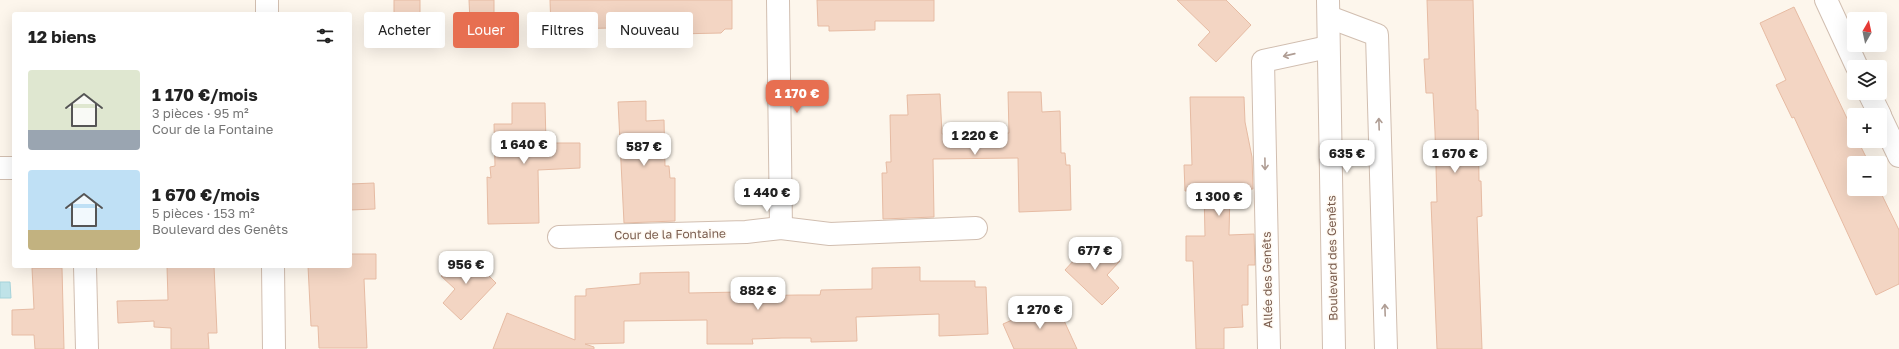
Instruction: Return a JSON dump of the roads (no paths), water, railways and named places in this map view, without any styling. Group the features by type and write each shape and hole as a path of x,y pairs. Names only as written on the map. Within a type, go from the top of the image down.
{"street":[{"path":"267,0 267,12"},
{"path":"778,0 781,228"},
{"path":"1826,0 1854,60"},
{"path":"1328,8 1377,35 1386,349"},
{"name":"Boulevard des Genêts","path":"1328,8 1334,349"},
{"name":"Allée des Genêts","path":"1269,349 1263,61 1328,47"},
{"path":"1887,130 1899,156"},
{"path":"0,168 12,168"},
{"name":"Cour de la Fontaine","path":"559,236 746,232 781,228 830,234 976,228"},
{"path":"85,268 87,349"},
{"path":"273,268 274,349"}],"water":[{"path":"0,282 10,282 11,298 0,298"}]}
